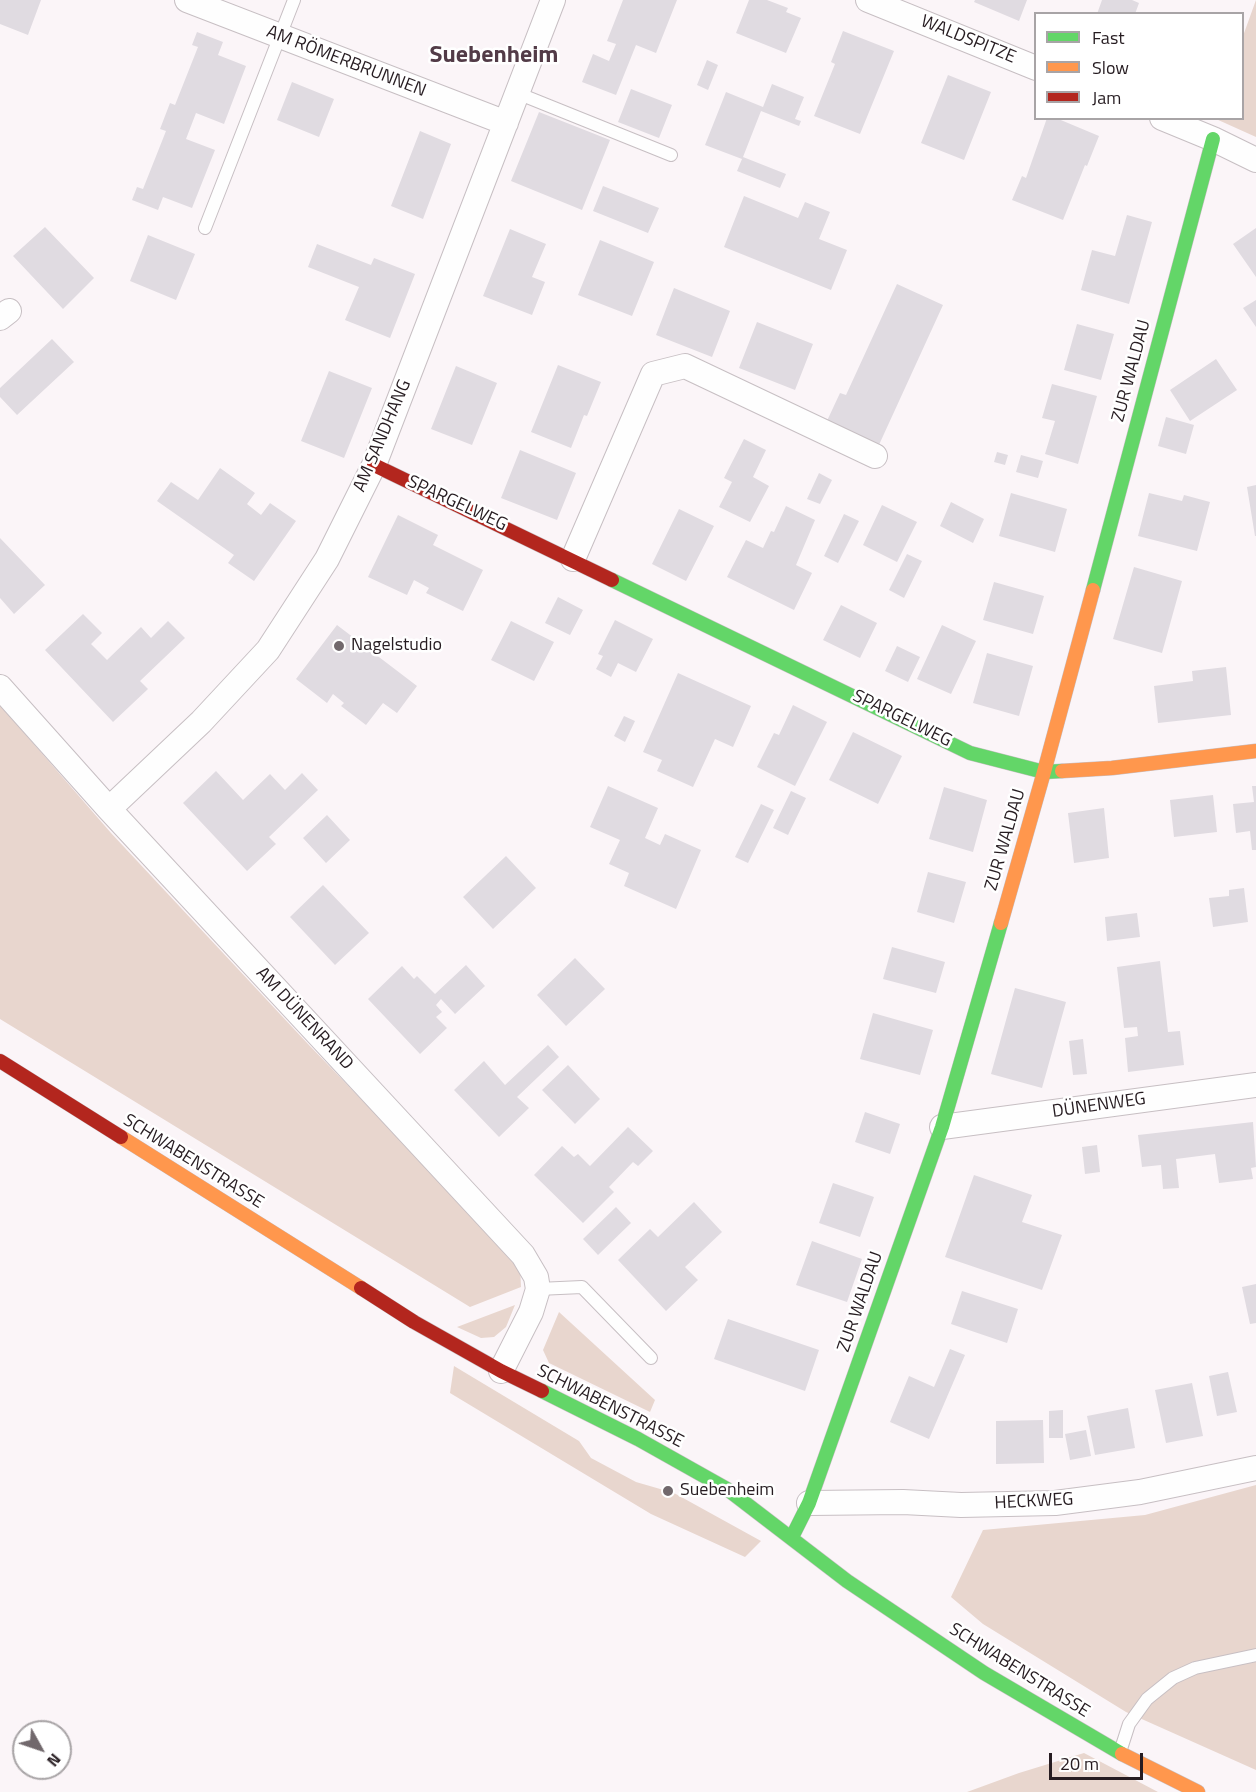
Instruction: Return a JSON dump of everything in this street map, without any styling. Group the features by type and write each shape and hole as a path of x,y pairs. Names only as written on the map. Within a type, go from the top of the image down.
{"street":[{"name":"AM RÖMERBRUNNEN","path":"187,0 506,123"},
{"name":"AM SANDHANG","path":"109,809 201,722 268,650 327,559 374,465 553,0"},
{"name":"WALDSPITZE","path":"867,0 1034,68"},
{"path":"1167,120 1256,159"},
{"name":"ZUR WALDAU","path":"792,1537 809,1503 942,1127 1044,772 1213,139"},
{"path":"573,559 653,374 685,366 875,456"},
{"name":"SPARGELWEG","path":"374,465 573,559 970,753 1044,772 1112,768 1256,751"},
{"name":"AM DÜNENRAND","path":"0,687 109,809 523,1255 536,1277 538,1289"},
{"name":"SCHWABENSTRASSE","path":"0,1061 414,1322 501,1371 638,1439 727,1489 847,1581 984,1673 1119,1753 1198,1792"},
{"name":"DÜNENWEG","path":"942,1127 1256,1086"},
{"path":"501,1371 531,1312 538,1289"},
{"name":"HECKWEG","path":"809,1503 903,1502 961,1505 1054,1503 1140,1492 1256,1468"}],"lane":[{"path":"205,228 294,0"},
{"path":"517,93 671,155"},
{"path":"538,1289 582,1287 651,1358"},
{"path":"1119,1753 1129,1724 1147,1699 1173,1678 1195,1668 1256,1655"}],"shaded area":[{"path":"1256,0 1256,137 1218,120 1244,120 1244,33"},
{"path":"0,705 111,833 308,1044 520,1264 521,1287 470,1307 0,1019"},
{"path":"515,1305 506,1327 494,1337 481,1338 457,1327"},
{"path":"559,1312 655,1400 650,1412 549,1363 543,1350"},
{"path":"454,1366 579,1441 591,1458 636,1482 674,1493 761,1541 745,1557 651,1514 450,1393"},
{"path":"1256,1485 1256,1770 1126,1712 983,1624 951,1597 983,1530 1145,1515"},
{"path":"1084,1753 1158,1792 967,1792 1019,1773"}],"building":[{"path":"0,0 41,0 28,35 0,24"},
{"path":"623,0 677,0 656,53 636,45 616,95 582,82 593,54 609,61 616,44 607,41"},
{"path":"749,0 767,0 788,8 786,12 801,18 786,53 736,33"},
{"path":"975,0 1027,0 1019,21 974,2"},
{"path":"1102,0 1132,0 1139,3 1136,12 1098,12"},
{"path":"843,31 894,51 860,134 814,116 835,64 831,62"},
{"path":"197,32 223,42 218,55 246,66 224,124 196,113 186,139 215,150 192,208 163,197 158,210 132,200 137,187 143,189 166,131 160,129 170,103 175,105 198,47 192,45"},
{"path":"707,60 718,65 708,90 697,85"},
{"path":"948,75 991,92 964,160 921,143"},
{"path":"292,82 334,99 319,137 277,120"},
{"path":"772,84 804,97 795,119 801,121 799,126 761,111 743,157 786,174 780,188 737,171 742,159 705,145 726,92 763,107"},
{"path":"631,89 672,105 659,138 618,122"},
{"path":"539,112 610,140 582,210 511,181"},
{"path":"1046,120 1061,120 1099,136 1063,220 1012,200 1022,176 1026,178"},
{"path":"420,131 451,144 423,219 391,206"},
{"path":"603,186 659,208 648,233 593,211"},
{"path":"744,196 798,218 805,202 830,212 819,239 847,250 831,290 724,247"},
{"path":"1127,215 1152,222 1129,304 1081,290 1092,250 1115,256"},
{"path":"45,227 94,278 63,309 13,256"},
{"path":"1256,228 1256,277 1233,244"},
{"path":"510,229 546,244 532,277 545,282 532,315 483,296"},
{"path":"148,235 195,254 176,300 130,281"},
{"path":"600,240 654,262 632,316 578,295"},
{"path":"317,244 371,265 374,258 415,274 390,338 345,320 359,287 308,267"},
{"path":"897,284 943,305 878,447 826,423 840,393 846,395"},
{"path":"674,288 730,311 712,357 656,335"},
{"path":"1256,300 1256,327 1243,308"},
{"path":"757,322 813,344 795,390 739,368"},
{"path":"1077,324 1114,334 1101,380 1064,370"},
{"path":"52,339 74,362 17,415 0,397 0,388"},
{"path":"1216,359 1237,390 1190,421 1170,390"},
{"path":"558,365 601,382 587,416 584,415 571,448 531,432"},
{"path":"456,366 497,383 472,445 431,429"},
{"path":"329,371 372,388 344,458 301,441"},
{"path":"1052,384 1097,396 1078,464 1045,454 1055,421 1042,418"},
{"path":"1166,417 1194,425 1186,454 1158,446"},
{"path":"744,439 766,450 753,477 769,486 750,522 719,507 732,482 724,478"},
{"path":"520,450 576,473 557,520 501,498"},
{"path":"997,452 1008,455 1005,465 994,462"},
{"path":"1021,455 1043,461 1038,478 1016,472"},
{"path":"220,468 255,493 247,504 261,515 270,503 296,521 254,581 228,563 234,555 157,501 171,482 198,500"},
{"path":"819,473 832,480 820,504 807,499"},
{"path":"1256,485 1256,536 1255,536 1247,487"},
{"path":"1011,493 1067,509 1055,552 999,536"},
{"path":"1149,493 1182,501 1184,495 1210,502 1197,551 1138,536"},
{"path":"951,502 984,519 973,543 940,526"},
{"path":"882,505 917,522 897,562 863,545"},
{"path":"786,506 815,520 796,565 812,573 794,610 727,577 746,540 763,548 771,531 774,532"},
{"path":"679,509 714,526 686,581 652,564"},
{"path":"844,514 859,521 838,563 824,556"},
{"path":"398,515 438,535 433,545 483,570 463,611 426,593 429,588 414,580 407,595 368,577"},
{"path":"0,538 45,585 14,614 0,598"},
{"path":"907,554 922,561 904,598 889,590"},
{"path":"1134,567 1182,581 1162,653 1113,639"},
{"path":"994,582 1044,596 1033,634 983,620"},
{"path":"558,597 583,610 570,635 545,623"},
{"path":"841,605 877,623 860,658 823,640"},
{"path":"83,614 102,633 91,644 107,660 141,627 151,638 168,621 185,638 140,681 148,689 113,722 45,650"},
{"path":"615,620 653,639 636,672 618,663 611,677 596,669 603,656 598,654"},
{"path":"511,621 554,642 534,681 491,660"},
{"path":"337,625 417,686 397,713 383,703 366,725 341,706 344,703 333,694 327,703 296,679"},
{"path":"942,625 976,641 951,694 917,679"},
{"path":"897,646 920,657 908,682 885,671"},
{"path":"987,653 1033,666 1019,716 973,703"},
{"path":"1226,667 1231,715 1158,723 1154,686 1193,681 1192,671"},
{"path":"678,673 751,706 733,747 715,739 693,787 657,771 662,760 643,752"},
{"path":"793,705 827,722 795,786 757,767 774,733 779,735"},
{"path":"624,716 635,721 625,742 614,736"},
{"path":"853,732 902,756 878,804 829,780"},
{"path":"216,771 243,800 270,774 285,790 302,773 318,790 269,837 276,844 247,871 183,803"},
{"path":"608,786 658,808 645,838 660,845 665,834 701,850 676,909 624,886 629,873 609,864 620,840 590,827"},
{"path":"1252,786 1256,786 1256,850 1252,850 1250,831 1236,833 1233,804 1254,802"},
{"path":"944,787 987,800 973,852 929,839"},
{"path":"791,791 806,798 788,835 773,828"},
{"path":"1213,795 1217,832 1174,837 1170,800"},
{"path":"761,804 774,810 748,863 735,857"},
{"path":"1104,808 1109,858 1074,863 1068,813"},
{"path":"327,815 350,840 326,863 303,838"},
{"path":"506,856 536,888 493,929 463,897"},
{"path":"928,872 966,882 954,923 917,912"},
{"path":"323,885 369,933 335,965 290,917"},
{"path":"1244,888 1248,922 1213,927 1209,898 1229,896 1229,890"},
{"path":"1137,913 1140,937 1107,941 1105,917"},
{"path":"892,947 945,962 936,993 883,979"},
{"path":"575,958 605,989 566,1026 537,995"},
{"path":"1160,961 1168,1032 1180,1031 1184,1065 1128,1072 1125,1038 1138,1036 1137,1027 1124,1028 1117,967"},
{"path":"466,965 485,986 455,1014 441,999 436,1005 442,1012 436,1017 447,1028 420,1054 368,999 402,966 414,979 417,976 435,994"},
{"path":"1015,988 1066,1002 1042,1088 991,1074"},
{"path":"873,1013 933,1030 920,1075 860,1059"},
{"path":"1083,1039 1087,1074 1073,1075 1069,1041"},
{"path":"548,1045 559,1057 517,1097 529,1108 499,1137 454,1090 484,1061 505,1085"},
{"path":"568,1065 600,1099 575,1124 542,1090"},
{"path":"865,1112 900,1124 890,1154 855,1142"},
{"path":"1253,1122 1256,1167 1251,1168 1253,1179 1219,1183 1215,1154 1176,1159 1179,1188 1163,1189 1161,1165 1142,1167 1138,1135"},
{"path":"628,1127 653,1151 638,1166 633,1162 609,1187 614,1192 583,1223 534,1175 562,1146 574,1157 578,1154 590,1166"},
{"path":"1097,1145 1100,1172 1085,1174 1082,1147"},
{"path":"974,1175 1032,1195 1022,1222 1062,1235 1042,1290 945,1257"},
{"path":"833,1183 874,1197 860,1237 819,1223"},
{"path":"694,1202 722,1232 685,1267 698,1280 666,1311 618,1260 650,1229 658,1237"},
{"path":"616,1207 631,1223 598,1255 583,1239"},
{"path":"812,1241 862,1259 847,1302 796,1285"},
{"path":"1256,1284 1256,1323 1250,1324 1242,1287"},
{"path":"962,1291 1018,1309 1007,1343 951,1324"},
{"path":"728,1319 819,1350 805,1391 714,1359"},
{"path":"950,1349 965,1355 929,1439 890,1422 909,1376 934,1387"},
{"path":"1228,1372 1237,1412 1217,1416 1209,1376"},
{"path":"1192,1383 1203,1436 1166,1443 1155,1390"},
{"path":"1128,1408 1135,1448 1095,1455 1087,1416"},
{"path":"1063,1410 1063,1438 1049,1438 1049,1411"},
{"path":"1043,1420 1044,1463 996,1464 996,1421"},
{"path":"1086,1430 1091,1456 1070,1460 1065,1434"}],"traffic: fast":[{"path":"1093,590 1213,139"},
{"path":"612,580 970,753 1044,772 1062,771"},
{"path":"792,1537 809,1503 942,1127 1001,923"},
{"path":"542,1391 638,1439 727,1489 847,1581 984,1673 1122,1754"}],"traffic: slow":[{"path":"1001,923 1093,590"},
{"path":"1062,771 1112,768 1256,751"},
{"path":"121,1137 361,1288"},
{"path":"1122,1754 1198,1792"}],"traffic: jam":[{"path":"374,465 612,580"},
{"path":"0,1061 121,1137"},
{"path":"361,1288 414,1322 501,1371 542,1391"}],"place":[{"name":"Nagelstudio","path":"339,646"},
{"name":"Suebenheim","path":"668,1491"}],"district":[{"name":"Suebenheim","path":"494,56"}]}
